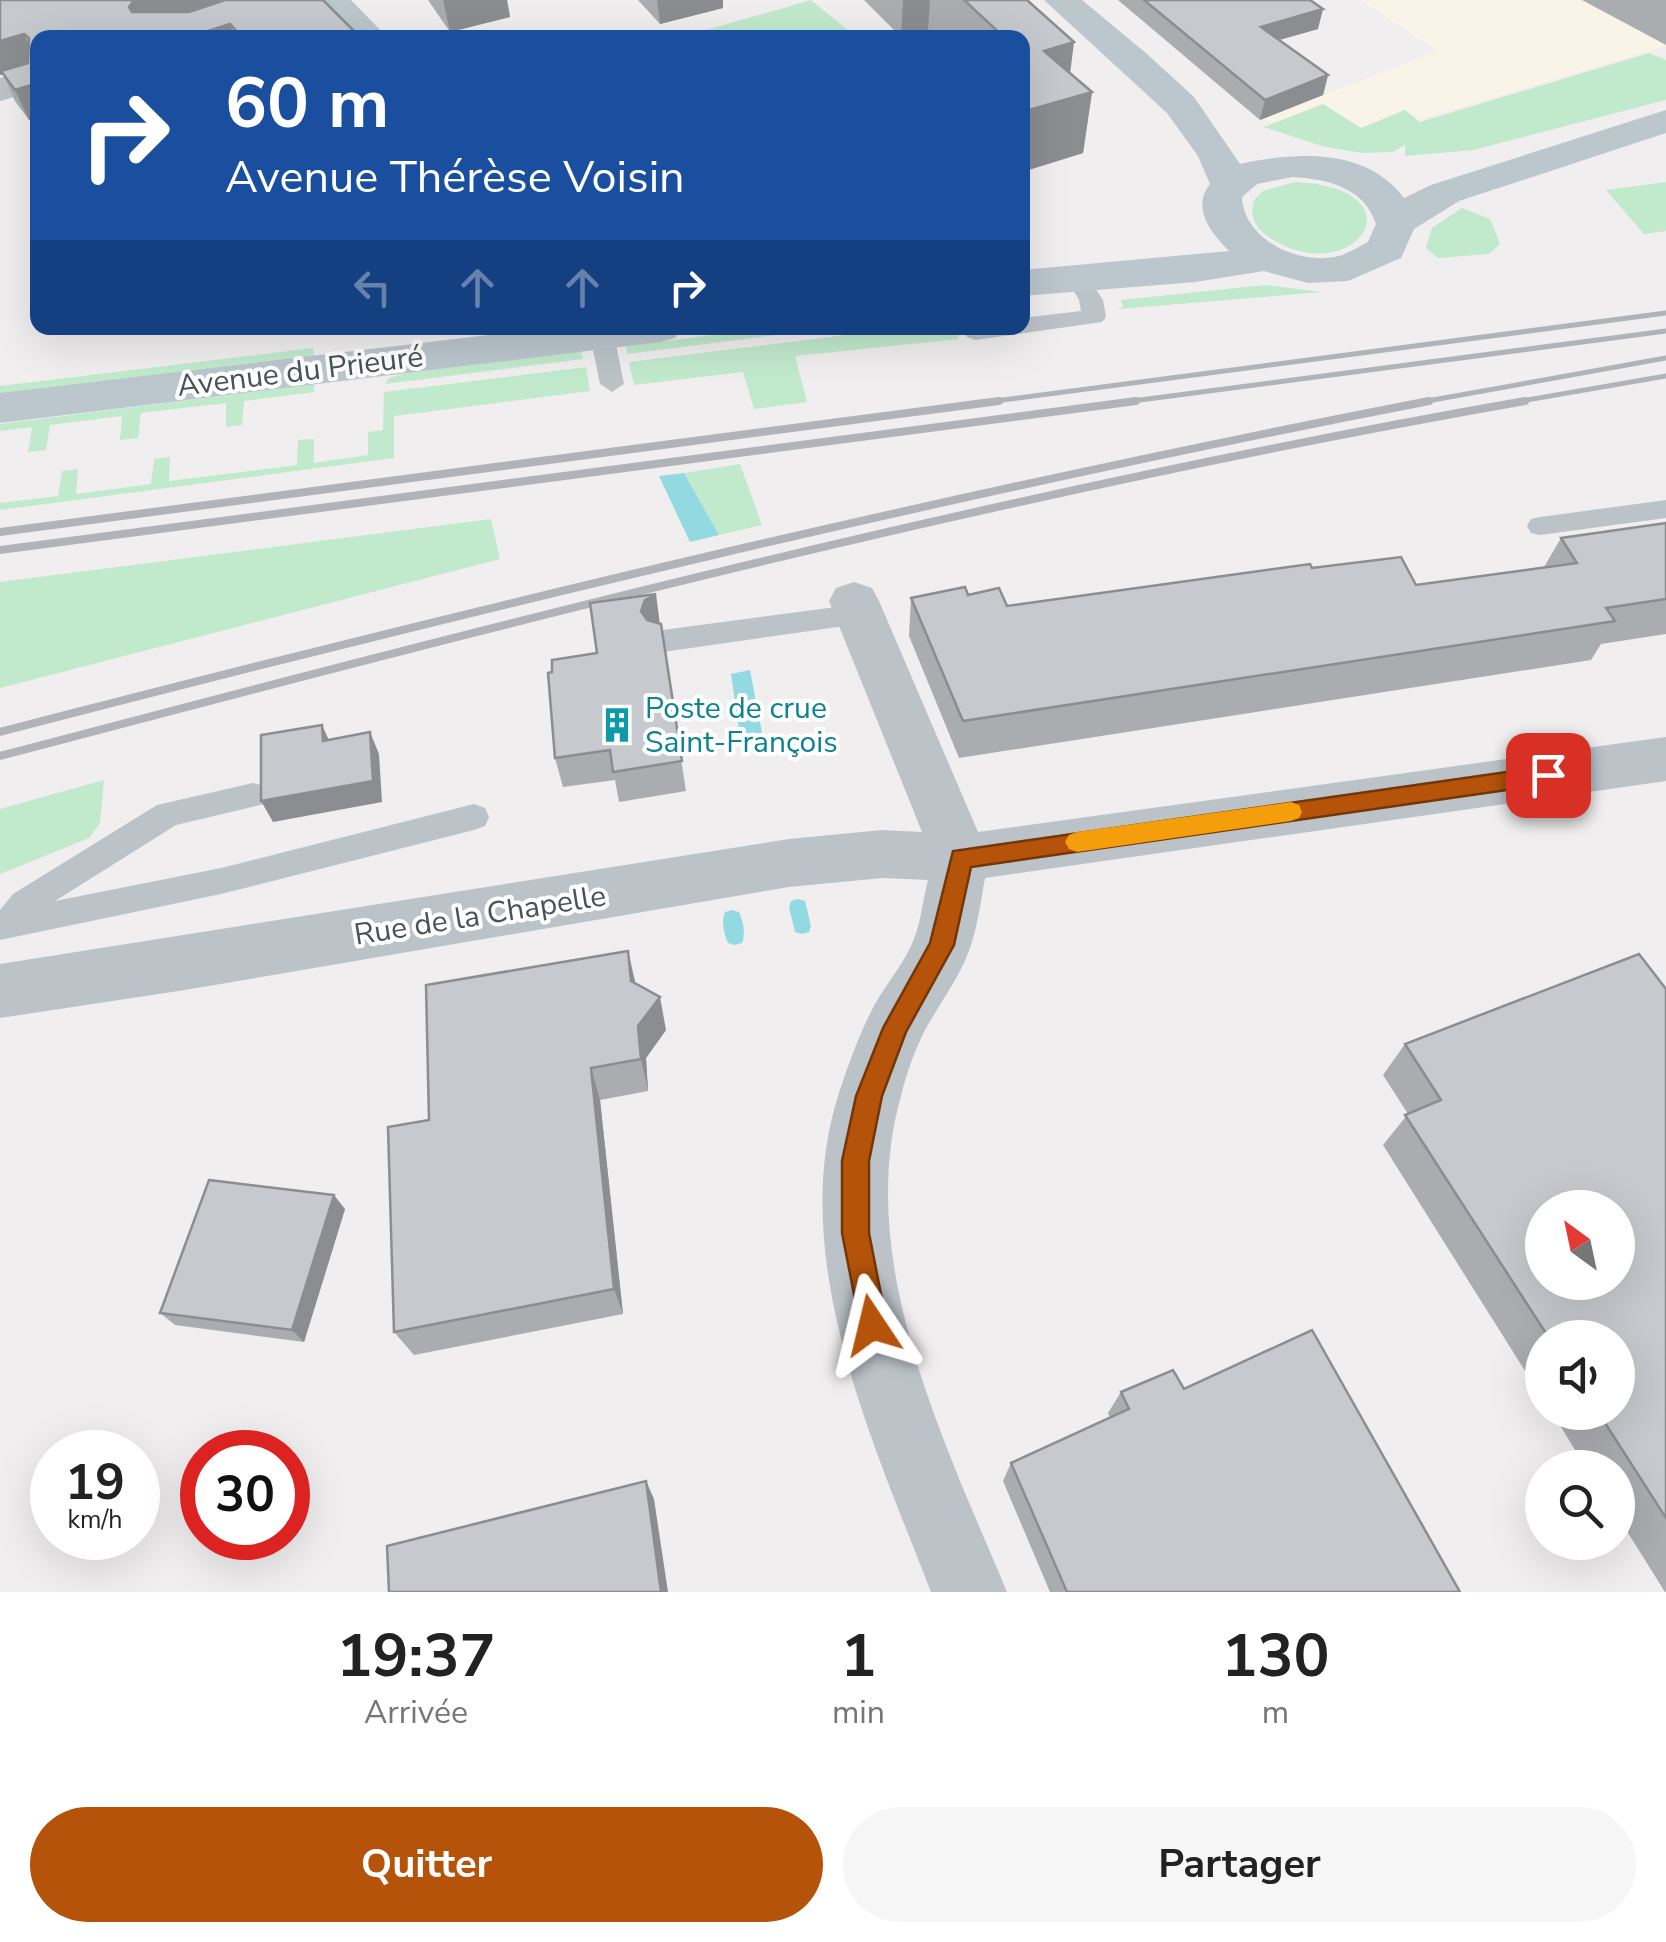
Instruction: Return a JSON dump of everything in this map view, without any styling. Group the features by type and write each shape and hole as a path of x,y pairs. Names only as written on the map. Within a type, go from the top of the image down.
{"main road":[{"path":"331,0 362,30"},
{"path":"1061,0 1191,114 1377,192 1390,208 1396,224"},
{"path":"1191,114 1225,195 1222,219 1231,234 1266,258"},
{"path":"1030,282 1195,269 1266,258 1312,268 1356,265 1386,248 1396,224 1414,209 1445,193 1666,121"},
{"path":"1076,277 1146,250 1266,168 1382,173 1475,165 1597,141"},
{"name":"Avenue du Prieuré","path":"0,408 594,335"}],"street":[{"path":"0,90 30,81"},
{"path":"856,608 962,858 942,945 895,1028 869,1096 856,1161 856,1233 872,1325 911,1449 969,1592"},
{"name":"Rue de la Chapelle","path":"0,991 789,863 882,854 962,858 1666,759"}],"lane":[{"path":"1030,328 1096,322 1091,300 1076,277"},
{"path":"602,335 612,384"},
{"path":"1540,526 1666,510"},
{"path":"663,641 856,608"},
{"path":"4,926 24,904 168,814 253,795"},
{"path":"4,926 221,880 474,817"}],"shaded area":[{"path":"1361,0 1666,0 1666,46 1374,133 1260,120 1437,51"}],"green space":[{"path":"811,0 847,30 706,30"},
{"path":"1649,53 1666,60 1666,100 1473,150 1405,156 1405,145 1416,138 1393,152 1361,153 1322,146 1264,127 1323,104 1361,128 1405,110 1420,122"},
{"path":"1295,182 1335,188 1358,201 1367,216 1363,232 1350,245 1329,253 1302,252 1266,235 1253,218 1254,200 1263,191"},
{"path":"1666,182 1666,231 1644,234 1606,190"},
{"path":"1462,208 1490,219 1500,244 1489,254 1438,258 1426,248 1432,228"},
{"path":"1265,285 1322,292 1118,309 1123,307 1121,300"},
{"path":"713,335 775,335 627,354 626,346"},
{"path":"847,335 958,335 959,339 795,356 807,402 754,409 743,372 634,385 629,362"},
{"path":"313,348 314,356 0,395 0,386"},
{"path":"581,351 583,359 385,384 389,378 403,374"},
{"path":"586,367 590,391 394,416 394,458 0,510 0,503 58,496 62,471 78,469 76,494 151,484 154,459 170,457 169,481 297,465 298,440 314,439 314,463 368,455 368,432 383,430 384,392"},
{"path":"314,384 314,392 244,401 242,425 226,427 226,403 141,413 138,438 120,440 122,416 50,425 46,450 28,452 32,427 0,431 0,424"},
{"path":"740,464 762,525 719,535 684,473"},
{"path":"491,519 500,559 0,688 0,582"},
{"path":"104,780 100,823 89,838 0,874 0,809"}],"water":[{"path":"684,473 719,535 690,542 659,476"},
{"path":"750,670 762,733 740,736 731,674"}],"building":[{"path":"0,0 134,0 129,7 132,12 189,12 225,0 323,0 353,30 236,30 230,24 211,30 30,30 30,85 15,90 1,71 28,63 29,38 24,34 0,41"},
{"path":"964,0 1027,0 1074,42 1044,51 1092,92 1030,110 1030,30 996,30"},
{"path":"1144,0 1310,0 1323,9 1261,27 1328,75 1265,100"},
{"path":"1666,523 1666,599 1606,608 1615,621 963,721 911,598 965,587 968,595 999,588 1007,606 1310,564 1312,568 1401,557 1416,585 1577,563 1561,538"},
{"name":"Poste de crue Saint-François","path":"656,594 645,600 641,611 647,620 661,624 682,761 613,772 610,750 555,758 548,673 552,672 552,660 597,653 590,603"},
{"path":"322,725 323,741 370,732 373,781 261,801 261,735"},
{"path":"628,951 631,981 660,997 638,1026 641,1059 591,1068 614,1289 394,1332 388,1127 429,1120 426,985"},
{"path":"1639,954 1666,989 1666,1518 1635,1470 1635,1450 1622,1450 1610,1430 1635,1430 1635,1320 1537,1320 1405,1115 1441,1100 1405,1044"},
{"path":"209,1180 334,1195 292,1330 160,1313"},
{"path":"1312,1330 1460,1592 1067,1592 1011,1463 1129,1409 1121,1392 1173,1370 1184,1389"},
{"path":"646,1481 661,1592 389,1592 387,1546"}],"waterway":[{"path":"798,907 802,926"},
{"path":"732,918 735,937"}],"railway":[{"path":"980,403 1666,313"},
{"path":"1117,403 1666,331"},
{"path":"1416,403 1666,358"},
{"path":"1510,403 1666,376"},
{"path":"0,532 999,401"},
{"path":"0,550 1136,401"},
{"path":"0,732 712,555 1070,475 1429,401"},
{"path":"0,756 758,562 1140,476 1525,401"}],"slow traffic":[{"path":"1077,842 1291,812"}],"place":[{"name":"Poste de crue Saint-François","path":"617,725"}],"route":[{"path":"872,1325 856,1233 856,1161 869,1096 895,1028 942,945 962,858 1548,775"}]}
